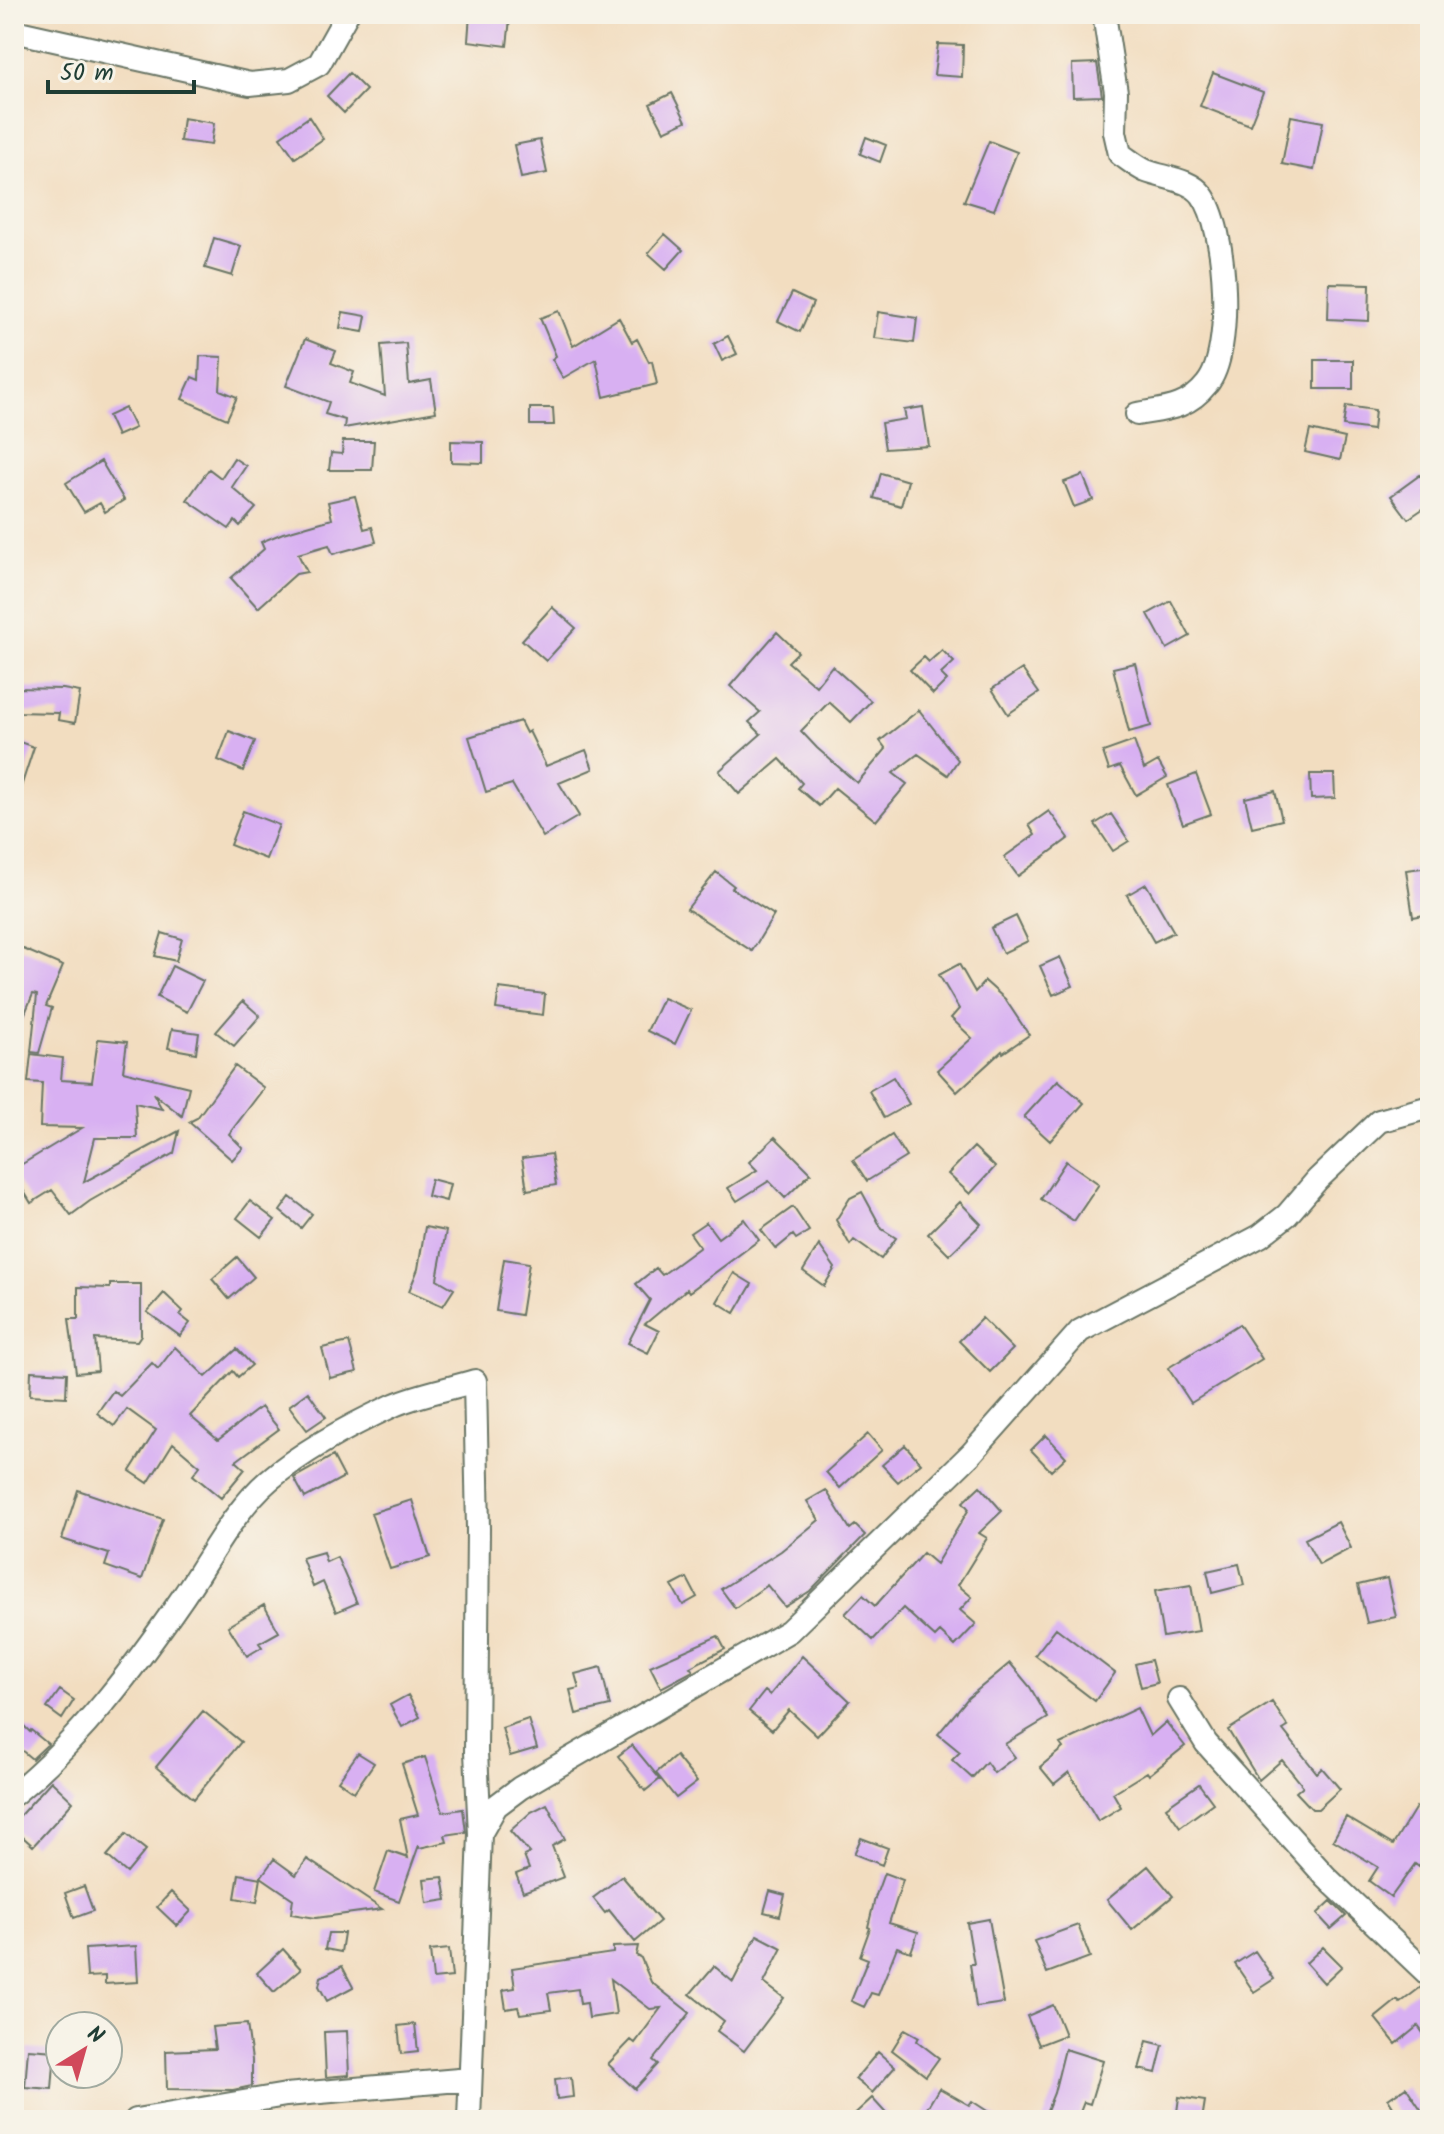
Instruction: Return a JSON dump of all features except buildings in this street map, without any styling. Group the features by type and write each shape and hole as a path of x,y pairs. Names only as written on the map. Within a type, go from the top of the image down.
{"street":[{"path":"14,31 250,84 289,80 319,64 347,14"},
{"path":"1104,14 1116,92 1115,132 1120,154 1143,169 1184,182 1200,192 1212,212 1222,254 1224,334 1209,382 1182,407 1137,414"},
{"path":"480,1834 496,1806 520,1788 789,1631 971,1454 1080,1331 1260,1236 1287,1215 1317,1180 1379,1121 1430,1107"},
{"path":"14,1794 49,1765 105,1704 236,1517 268,1481 308,1451 396,1404 475,1381 478,1529 476,1752 480,1834 469,2120"},
{"path":"1179,1699 1206,1743 1326,1877 1430,1976"},
{"path":"136,2120 286,2095 470,2079"}]}
